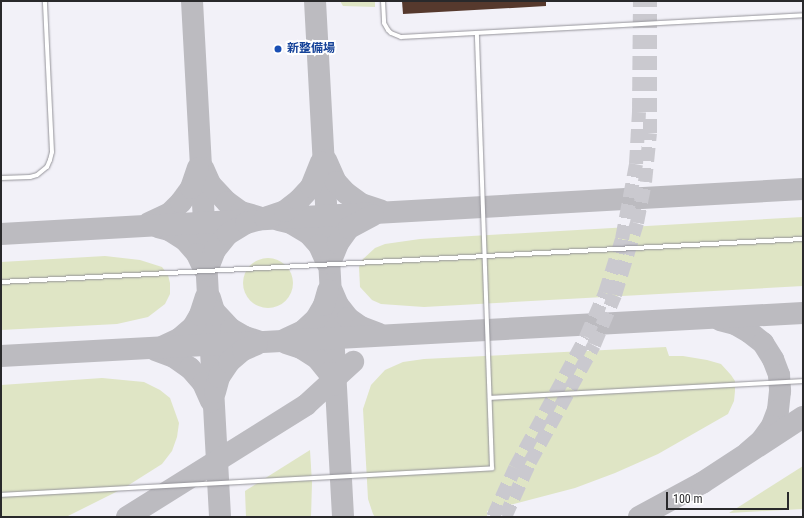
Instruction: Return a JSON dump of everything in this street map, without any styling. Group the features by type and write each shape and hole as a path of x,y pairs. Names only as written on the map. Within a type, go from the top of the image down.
{"lane":[{"path":"1,178 37,175 47,167 52,152 45,1"},
{"path":"383,1 384,23 388,30 396,36 803,15"},
{"path":"1,495 492,468 477,33"},
{"path":"1,282 803,239"},
{"path":"490,398 803,382"}],"green space":[{"path":"340,1 375,1 375,7 343,6"},
{"path":"803,217 803,286 424,307 381,304 372,300 360,287 359,267 362,260 375,248 385,244 420,239"},
{"path":"105,256 140,260 162,267 168,275 170,283 170,294 165,304 148,317 117,324 1,330 1,262"},
{"path":"263,258 273,258 286,265 293,278 293,288 286,301 273,308 263,308 254,304 247,297 243,288 243,278 247,269 254,262"},
{"path":"666,347 669,356 683,356 721,364 735,381 734,401 728,414 658,454 615,473 575,488 487,511 487,517 375,517 373,514 368,499 363,409 371,385 385,370 403,362 424,359"},
{"path":"102,378 144,382 160,390 170,398 179,423 177,437 172,451 162,464 124,488 66,517 1,517 1,385"},
{"path":"310,450 312,483 311,517 246,517 245,491"},
{"path":"803,466 803,509 729,513"}],"building":[{"path":"402,1 546,1 546,6 403,14"}],"taxiway":[{"path":"192,1 220,517"},
{"path":"315,1 343,517"},
{"path":"326,160 336,182 346,193 361,204 380,210"},
{"path":"208,268 215,250 228,234 246,223 285,211 299,200 311,187 321,162"},
{"path":"149,223 170,213 181,202 191,188 198,168"},
{"path":"203,168 210,184 227,202 241,212 258,217"},
{"path":"1,234 803,189"},
{"path":"330,263 338,243 349,228 373,215"},
{"path":"279,220 291,223 309,234 319,245 327,263"},
{"path":"158,227 169,230 185,240 197,254 204,269"},
{"path":"286,339 303,331 316,319 324,305 328,291"},
{"path":"332,291 338,305 348,318 361,327 379,334"},
{"path":"164,346 179,339 193,327 200,315 206,297"},
{"path":"210,298 214,311 231,329 245,337 257,341"},
{"path":"1,356 803,313"},
{"path":"720,320 735,324 749,332 763,343 773,359 779,375 780,391 778,410 772,426 762,440 748,452"},
{"path":"286,343 301,348 317,358 329,373 334,385"},
{"path":"215,392 219,377 229,362 243,350 257,344"},
{"path":"155,350 174,357 190,368 203,383 211,401"},
{"path":"127,517 306,405 353,362"},
{"path":"639,517 702,483 803,417"}],"tunnel":[{"path":"493,517 515,468 586,337 605,293 622,239 636,164 639,112 640,1"},
{"path":"505,517 530,462 594,345 615,295 637,223 645,182 650,133 650,1"}],"place":[{"name":"新整備場","path":"278,49"}]}
